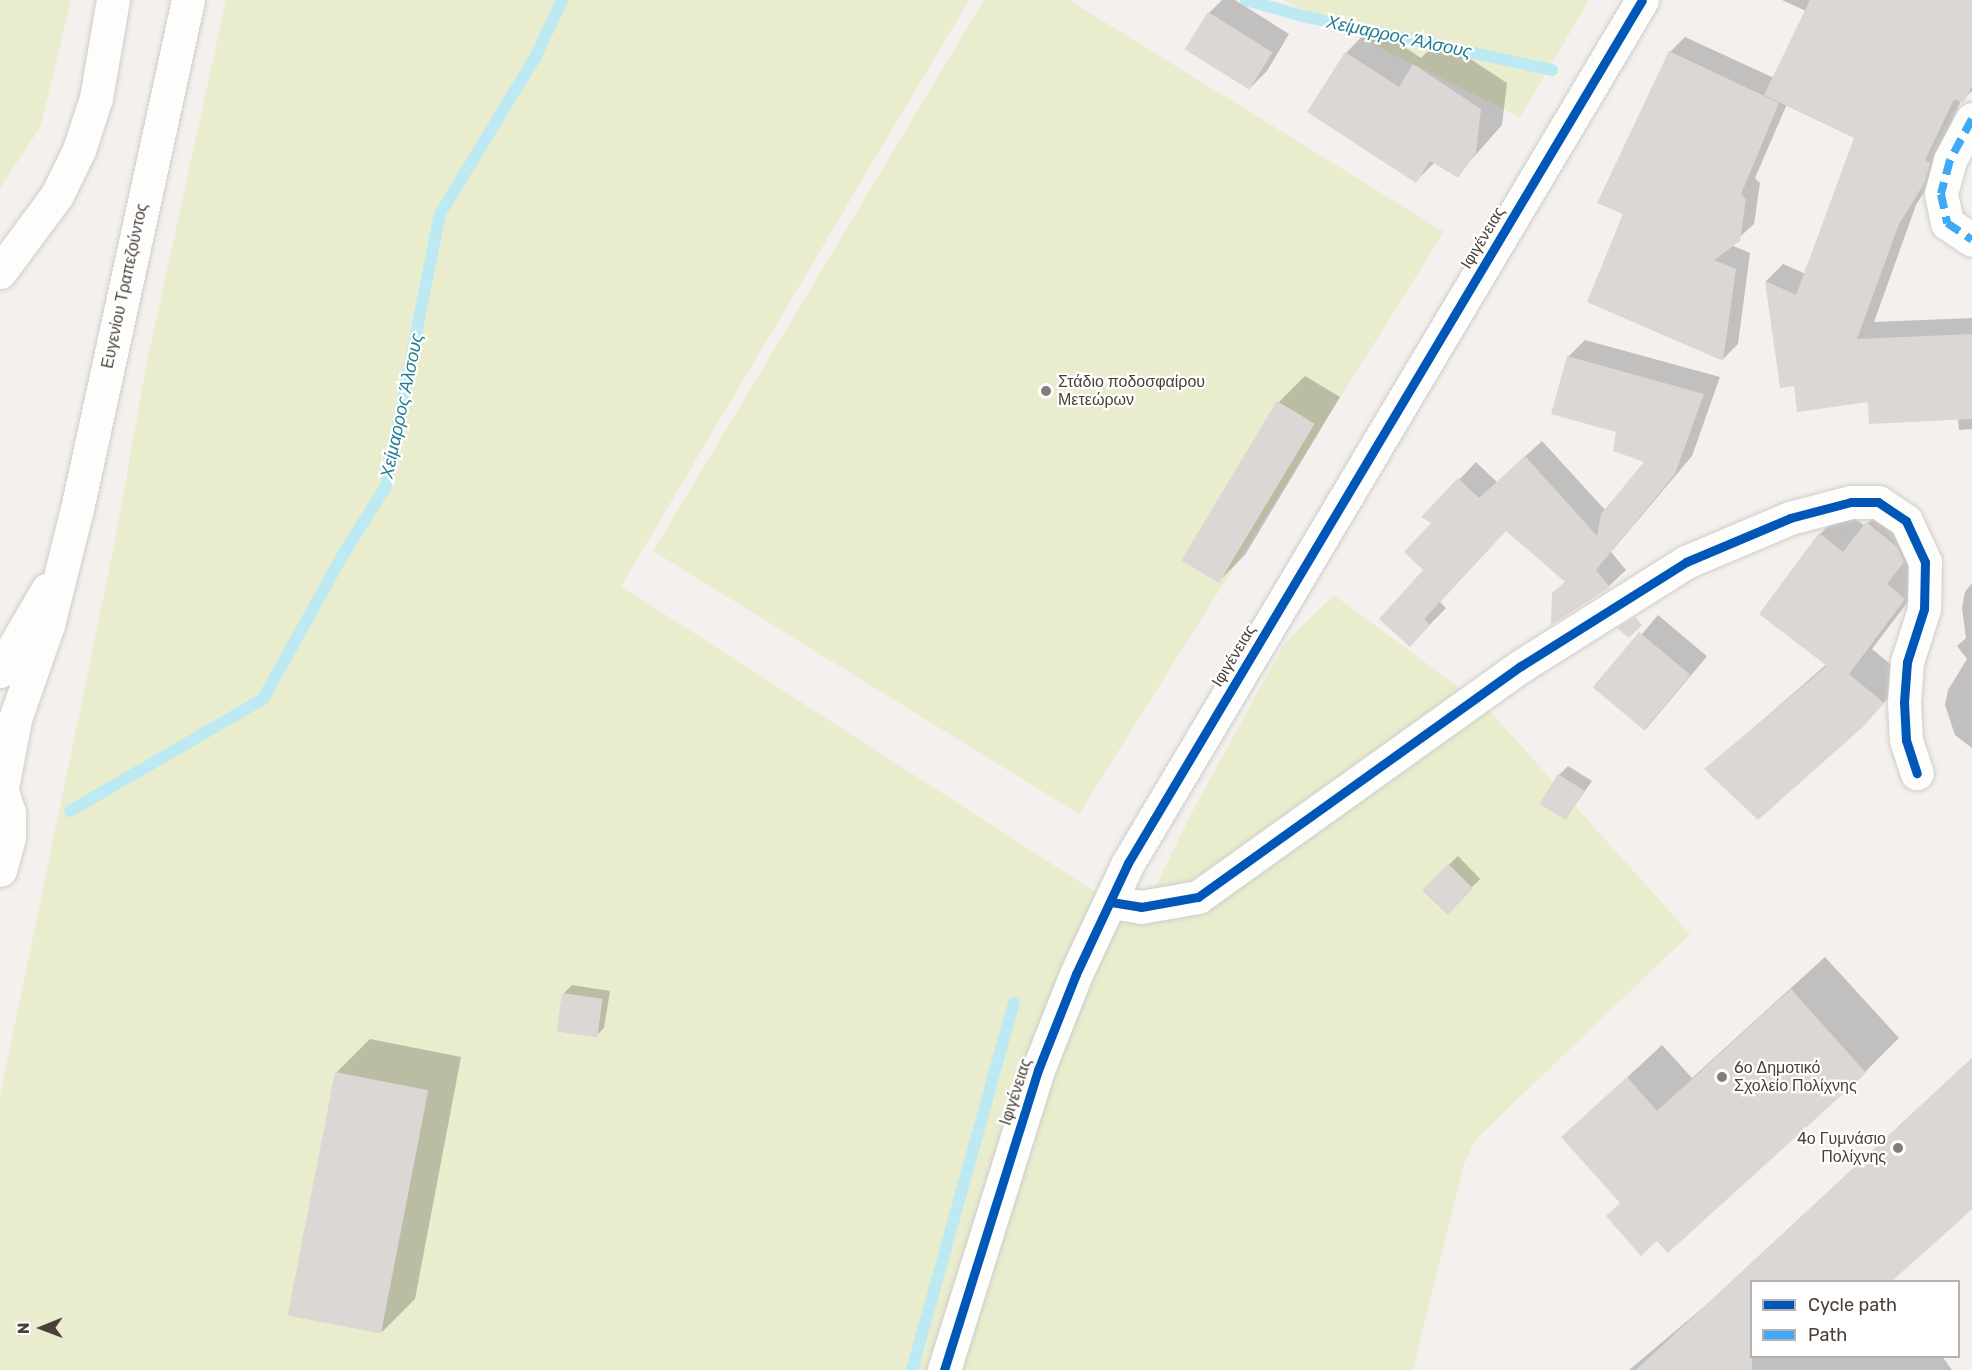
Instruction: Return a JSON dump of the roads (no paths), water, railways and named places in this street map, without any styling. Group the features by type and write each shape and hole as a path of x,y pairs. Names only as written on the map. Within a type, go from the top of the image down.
{"street":[{"path":"0,272 57,195 79,150 96,98 113,0"},
{"name":"Ευγενίου Τραπεζούντος","path":"0,870 9,837 9,812 1,787 15,719 48,625 59,571 77,509 188,0"},
{"name":"Ιφιγένειας","path":"944,1370 1038,1070 1076,974 1128,863 1642,0"},
{"path":"1972,119 1950,160 1941,194 1947,223 1972,240"},
{"path":"1111,902 1141,907 1198,897 1521,666 1686,562 1790,518 1851,502 1878,502 1905,521 1925,562 1924,609 1907,662 1904,702 1906,740 1917,773"},
{"name":"Ευγενίου Τραπεζούντος","path":"0,671 59,571"}],"waterway":[{"name":"Χείμαρρος Άλσους","path":"70,811 263,699 344,553 386,486 440,214 535,58 562,0"},
{"name":"Χείμαρρος Άλσους","path":"1246,0 1302,16 1552,70"},
{"path":"912,1370 1014,1003"}],"place":[{"name":"Στάδιο ποδοσφαίρου Μετεώρων","path":"1046,391"},
{"name":"6ο Δημοτικό Σχολείο Πολίχνης","path":"1722,1077"},
{"name":"4ο Γυμνάσιο Πολίχνης","path":"1898,1148"}]}
